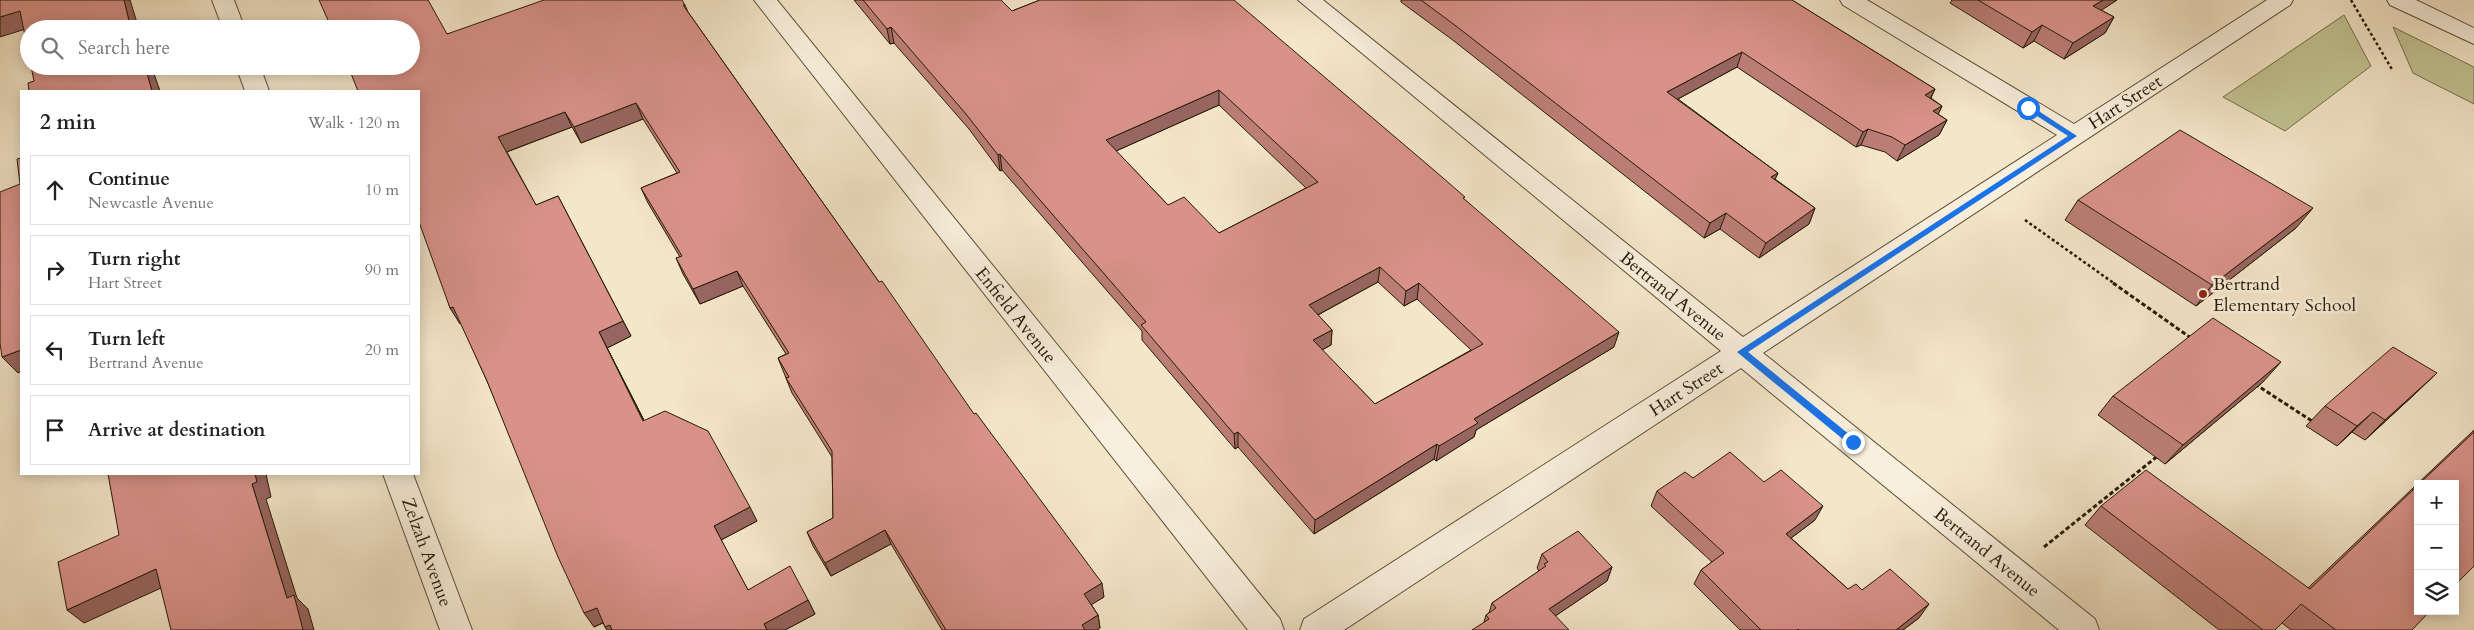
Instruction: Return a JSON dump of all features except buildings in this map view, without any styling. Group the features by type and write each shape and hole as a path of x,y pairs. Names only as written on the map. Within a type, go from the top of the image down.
{"street":[{"path":"223,0 231,20"},
{"name":"Enfield Avenue","path":"765,0 1268,630"},
{"name":"Bertrand Avenue","path":"1309,0 2083,630"},
{"path":"1851,0 2074,136"},
{"name":"Hart Street","path":"1316,630 2282,0"},
{"path":"2398,0 2474,37"},
{"path":"251,75 257,90"},
{"name":"Zelzah Avenue","path":"398,475 456,630"}],"path":[{"path":"2351,0 2393,71"},
{"path":"2025,220 2199,344"},
{"path":"2252,382 2322,428"},
{"path":"2044,547 2166,449"},
{"path":"2120,486 2128,492"}],"green space":[{"path":"2344,15 2371,66 2285,131 2223,97"},
{"path":"2393,27 2474,67 2474,104 2413,73"}],"place":[{"name":"Bertrand Elementary School","path":"2203,294"}],"route":[{"path":"1853,442 1742,352 2074,136 2028,108"}]}
